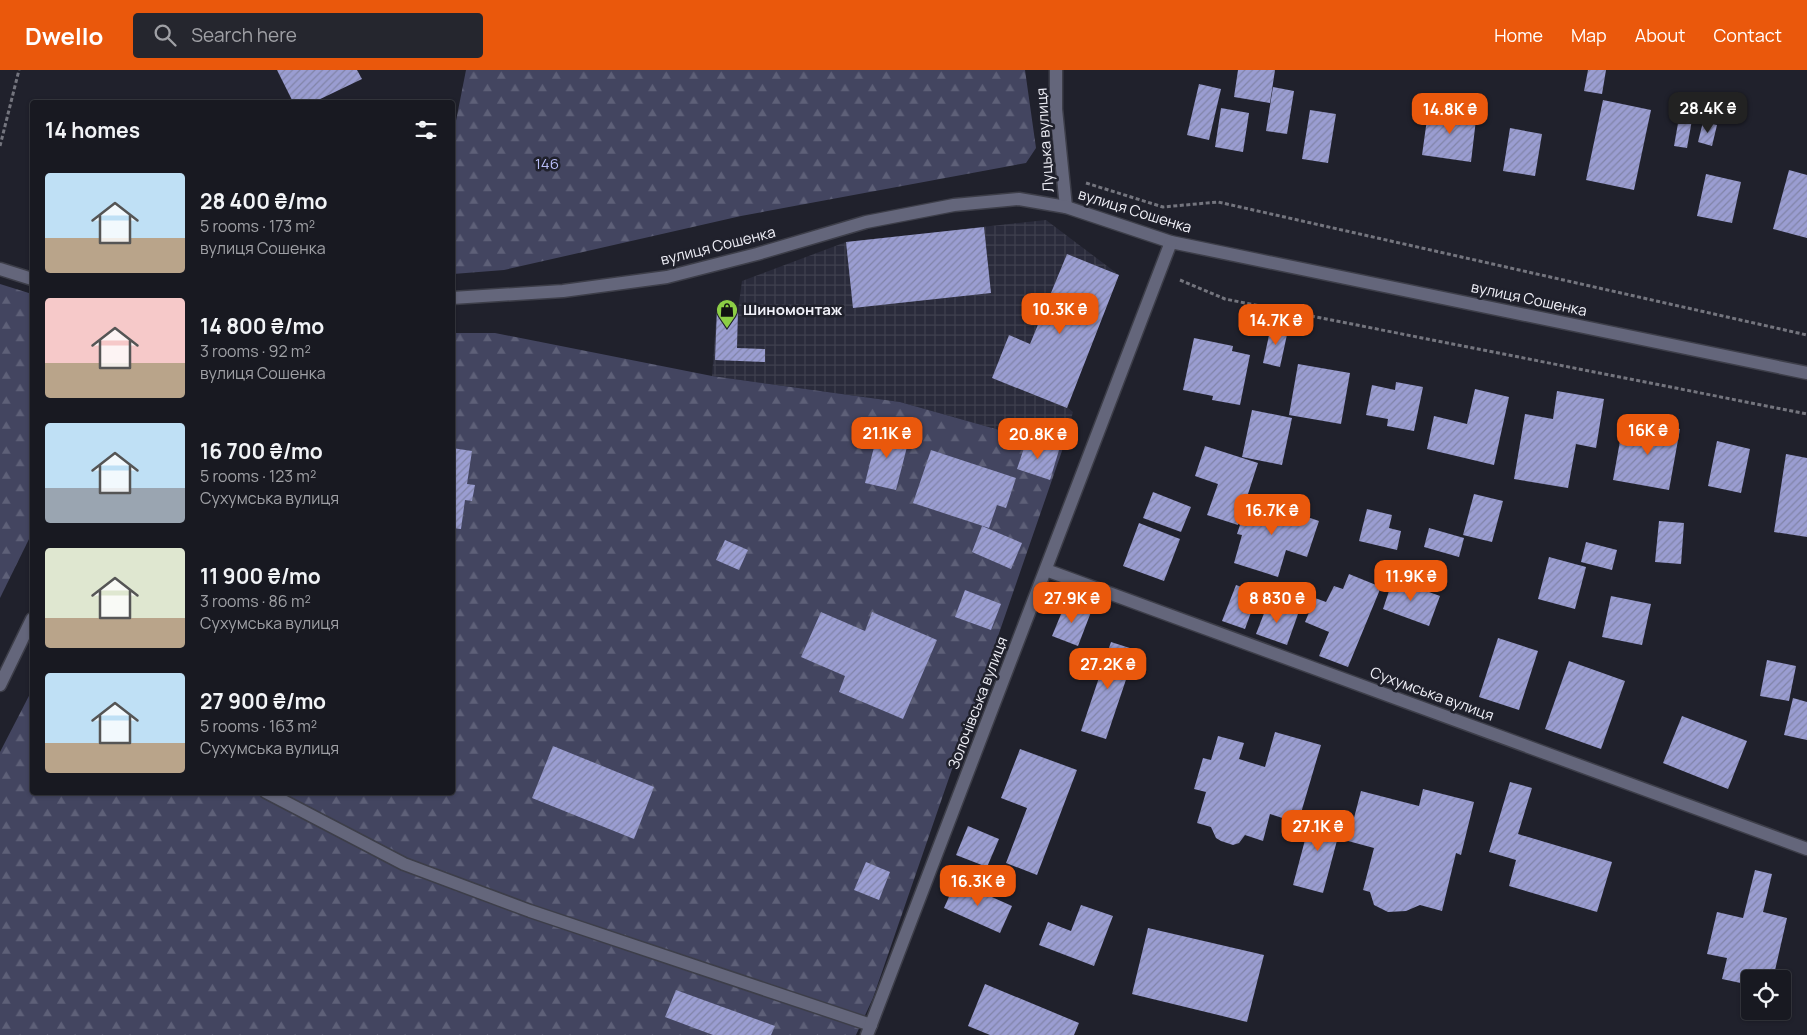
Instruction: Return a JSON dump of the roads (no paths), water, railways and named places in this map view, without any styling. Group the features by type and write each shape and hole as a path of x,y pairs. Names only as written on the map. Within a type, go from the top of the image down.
{"street":[{"name":"Луцька вулиця","path":"1056,70 1056,109 1066,207"},
{"name":"вулиця Сошенка","path":"455,298 563,291 667,277 757,254 866,222 954,205 1019,199 1066,207 1172,242 1807,373"},
{"name":"Золочівська вулиця","path":"869,1030 1172,242"},
{"path":"0,269 30,278"},
{"name":"Сухумська вулиця","path":"1046,570 1807,849"},
{"path":"0,685 30,623"},
{"path":"272,795 404,864 869,1030"}],"place":[{"name":"Шиномонтаж","path":"727,329"}],"park label":[{"name":"146","path":"547,164"}]}
